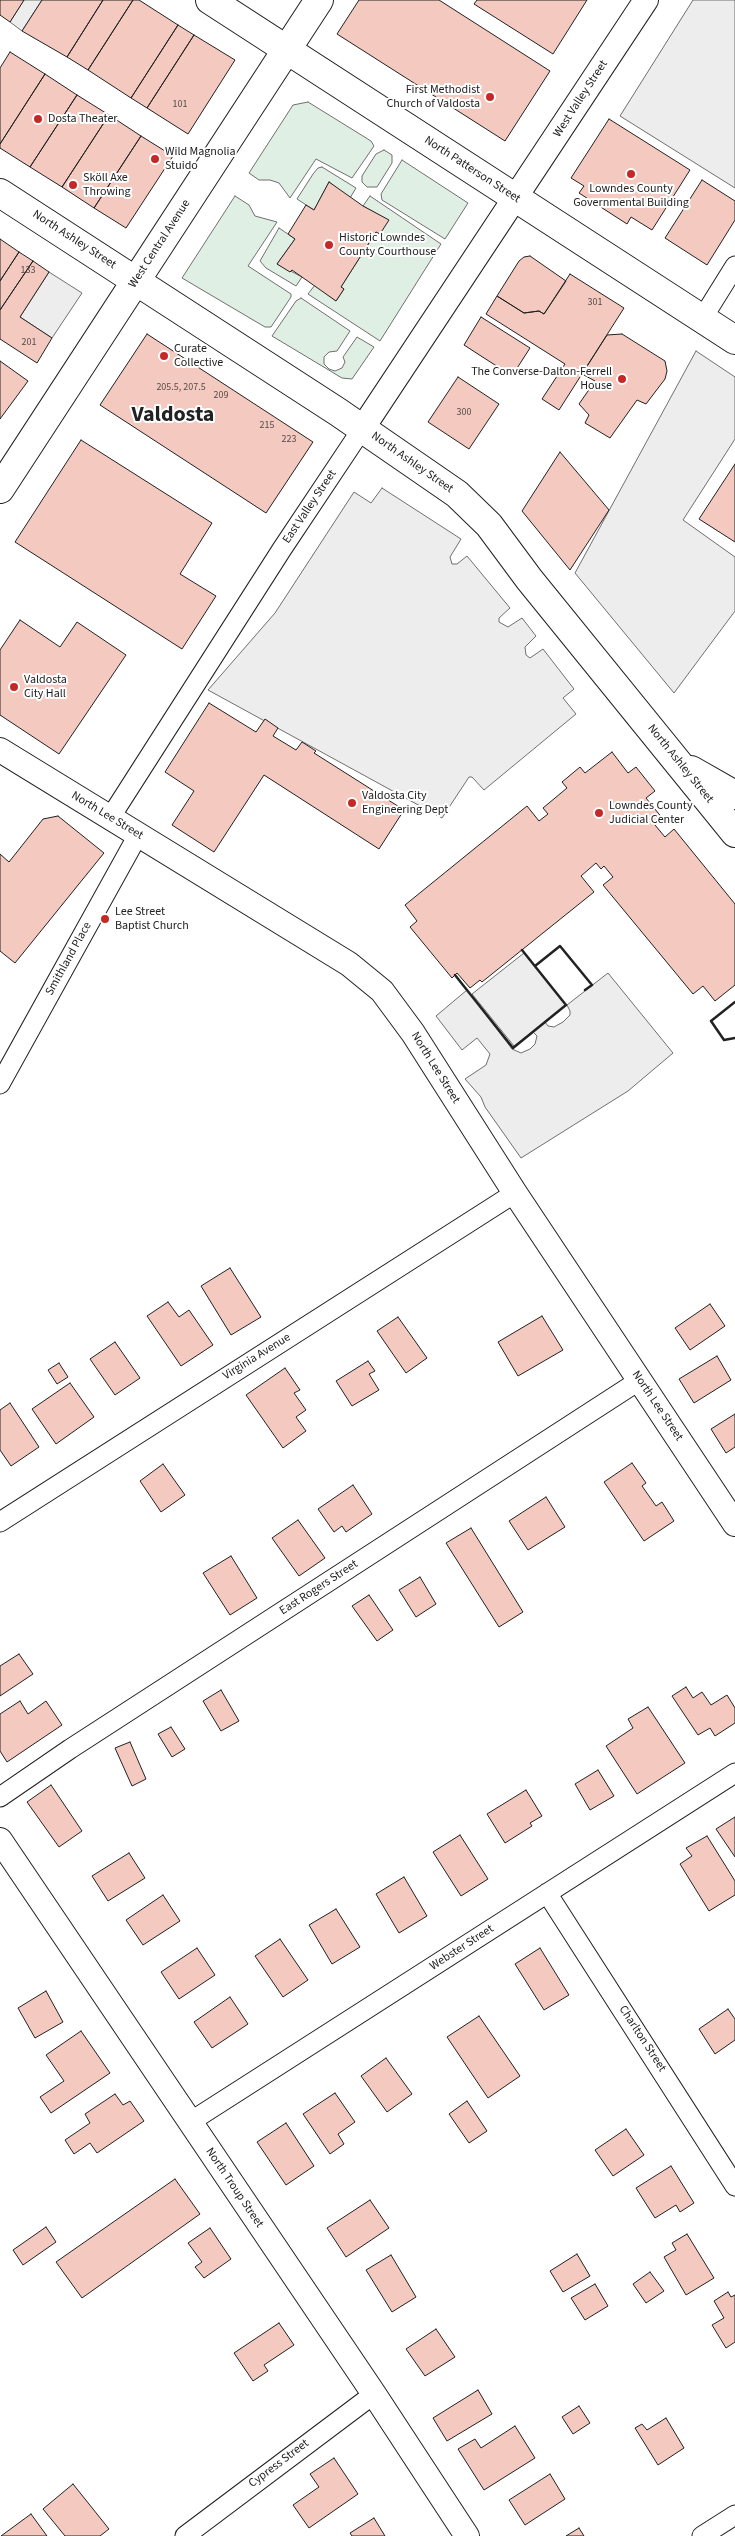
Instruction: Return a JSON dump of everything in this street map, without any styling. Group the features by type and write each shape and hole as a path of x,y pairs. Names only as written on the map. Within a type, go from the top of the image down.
{"main road":[{"name":"North Patterson Street","path":"210,0 735,340"},
{"name":"West Central Avenue","path":"0,488 319,0"},
{"name":"North Ashley Street","path":"0,192 362,429 457,494 489,525 529,579 735,833"},
{"path":"679,763 735,795"}],"street":[{"name":"West Valley Street","path":"516,198 646,0"},
{"name":"East Valley Street","path":"110,818 282,549 516,198"},
{"path":"702,319 735,266"},
{"name":"North Lee Street","path":"0,750 369,978 400,1013 516,1193 735,1524"},
{"name":"Smithland Place","path":"0,1084 138,835"},
{"name":"Virginia Avenue","path":"0,1522 516,1193"},
{"name":"East Rogers Street","path":"0,1797 70,1749 640,1380"},
{"name":"Webster Street","path":"190,2122 735,1773"},
{"name":"North Troup Street","path":"0,1840 374,2394 467,2536"},
{"name":"Charlton Street","path":"547,1893 735,2186"},
{"name":"Cypress Street","path":"185,2536 374,2394"},
{"path":"702,2536 735,2515"}],"green space":[{"path":"308,102 371,141 374,146 352,178 316,159 290,198 279,183 270,180 259,180 249,173 293,105"},
{"path":"384,150 392,155 392,163 377,187 367,187 362,182 362,176 376,154"},
{"path":"402,160 468,203 445,239 382,200 381,194"},
{"path":"322,167 356,188 350,198 329,182 314,210 297,199 313,174 318,168"},
{"path":"235,196 249,205 255,216 277,222 248,266 291,294 291,297 271,327 265,327 182,278"},
{"path":"370,196 441,244 380,341 308,294 315,285 336,301 344,289 341,287 376,232 388,220 363,206"},
{"path":"279,228 295,239 277,264 302,277 296,286 266,268 260,261"},
{"path":"301,298 350,331 337,351 329,352 324,357 324,364 329,369 335,371 342,368 345,362 343,357 357,337 374,347 352,379 342,378 272,336 296,301"}],"shaded area":[{"path":"24,0 42,0 22,31 10,22"},
{"path":"693,0 735,0 735,188 620,116"},
{"path":"49,272 82,293 52,338 20,317"},
{"path":"696,351 735,377 735,439 683,520 735,557 735,611 674,693 575,573"},
{"path":"382,488 461,539 450,557 452,564 457,564 467,556 510,608 499,618 499,622 508,627 522,618 536,636 525,647 526,655 530,658 543,649 574,689 563,698 576,714 484,790 472,777 469,777 442,818 208,690 275,613 354,492 371,503"},
{"path":"524,953 566,1005 545,1022 548,1026 554,1027 563,1022 570,1015 567,1005 608,973 673,1053 628,1091 521,1158 485,1107 481,1097 465,1079 486,1065 490,1054 477,1038 462,1050 436,1016 467,990 512,1049 521,1053 530,1049 535,1044 537,1036 533,1032 538,1028 514,1046 472,994"}],"building":[{"path":"0,0 24,0 10,22 0,15"},
{"path":"42,0 103,0 67,57 22,31"},
{"path":"103,0 133,0 88,70 67,57"},
{"path":"133,0 139,0 178,25 131,98 88,70"},
{"path":"359,0 439,0 550,71 505,141 337,34"},
{"path":"477,0 587,0 553,54 474,4"},
{"path":"178,25 194,35 147,108 131,98"},
{"path":"194,35 235,60 188,134 147,108"},
{"path":"10,52 45,74 0,144 0,68"},
{"name":"Dosta Theater","path":"45,74 77,95 30,167 0,148 0,144"},
{"path":"77,95 109,115 62,187 30,167"},
{"path":"109,115 141,136 94,208 62,187"},
{"name":"Lowndes County Governmental Building","path":"609,119 690,170 652,230 631,217 627,224 579,193 584,186 571,178"},
{"path":"141,136 173,156 126,228 94,208"},
{"path":"702,180 735,201 735,220 707,265 665,238"},
{"name":"Historic Lowndes County Courthouse","path":"329,182 363,206 389,220 380,234 376,232 341,287 344,289 336,301 292,270 290,272 277,264 295,239 288,234 306,205 314,210"},
{"path":"0,239 19,252 0,281"},
{"path":"19,252 33,261 0,310 0,281"},
{"path":"530,256 566,281 544,314 539,311 524,313 497,296 519,261 524,257"},
{"path":"33,261 49,272 20,317 52,338 37,363 0,339 0,310"},
{"path":"570,274 624,308 559,410 542,399 565,364 486,314 497,296 524,313 539,311 544,314"},
{"path":"481,317 530,348 512,376 464,345"},
{"path":"147,334 313,442 266,513 100,405"},
{"path":"622,334 665,361 667,371 665,379 646,404 637,400 610,438 585,423 589,415 579,404 595,381 582,374 607,335"},
{"path":"0,361 28,381 0,419"},
{"path":"458,377 499,404 469,449 428,422"},
{"path":"81,440 212,523 180,574 216,596 182,649 15,542"},
{"path":"560,452 609,510 570,570 522,511"},
{"path":"735,464 735,542 699,519"},
{"path":"20,620 60,647 77,622 126,655 59,754 0,715 0,650"},
{"path":"209,703 256,732 265,719 278,728 273,736 296,750 302,742 316,751 314,753 404,810 379,849 264,775 214,852 172,825 194,791 165,772"},
{"path":"612,752 628,773 636,767 655,791 646,798 663,819 655,825 665,837 674,829 735,904 735,985 715,1001 703,986 693,994 603,885 613,877 604,866 601,869 596,863 581,876 594,892 482,982 480,980 470,988 457,973 452,978 410,927 417,921 405,905 527,806 539,821 548,814 543,808 567,788 562,782 580,767 585,773"},
{"path":"58,816 104,853 15,963 0,951 0,854 9,862 43,819"},
{"path":"230,1268 261,1317 231,1335 201,1286"},
{"path":"168,1302 179,1317 189,1310 213,1345 181,1366 147,1316"},
{"path":"710,1304 725,1326 690,1350 675,1328"},
{"path":"542,1316 563,1350 518,1376 498,1342"},
{"path":"398,1317 427,1358 406,1373 377,1331"},
{"path":"115,1342 140,1378 115,1395 90,1359"},
{"path":"717,1356 731,1380 694,1403 679,1379"},
{"path":"368,1361 375,1371 369,1374 379,1390 352,1406 336,1381"},
{"path":"59,1363 68,1377 57,1384 48,1370"},
{"path":"285,1368 300,1390 294,1393 306,1410 296,1417 306,1431 283,1448 246,1395"},
{"path":"70,1383 94,1417 56,1444 32,1409"},
{"path":"10,1403 39,1447 11,1466 0,1450 0,1410"},
{"path":"735,1414 735,1447 726,1453 711,1429"},
{"path":"632,1463 646,1483 642,1486 656,1506 662,1502 674,1521 644,1541 604,1482"},
{"path":"163,1464 185,1495 161,1512 140,1481"},
{"path":"353,1485 372,1514 346,1532 342,1526 334,1532 318,1509"},
{"path":"546,1497 565,1527 528,1550 509,1521"},
{"path":"298,1520 325,1558 299,1576 272,1538"},
{"path":"471,1528 523,1612 499,1627 446,1543"},
{"path":"231,1556 257,1598 230,1615 203,1573"},
{"path":"420,1577 436,1604 416,1617 399,1590"},
{"path":"369,1595 393,1630 377,1641 352,1606"},
{"path":"19,1654 33,1674 0,1696 0,1666"},
{"path":"686,1687 693,1698 702,1692 711,1705 727,1695 735,1708 735,1723 715,1736 710,1728 698,1735 672,1696"},
{"path":"221,1690 239,1721 221,1731 203,1701"},
{"path":"20,1701 28,1714 46,1701 62,1725 7,1762 0,1751 0,1714"},
{"path":"648,1707 685,1763 637,1794 606,1746 633,1728 628,1719"},
{"path":"171,1727 185,1749 172,1757 158,1734"},
{"path":"130,1742 146,1779 132,1786 115,1748"},
{"path":"598,1770 614,1796 590,1810 575,1784"},
{"path":"51,1785 82,1831 59,1847 27,1802"},
{"path":"526,1790 542,1816 530,1823 532,1826 505,1843 487,1814"},
{"path":"735,1817 735,1857 716,1829"},
{"path":"460,1835 488,1879 461,1896 433,1852"},
{"path":"707,1836 735,1881 735,1895 709,1911 680,1864 692,1856 686,1848"},
{"path":"129,1853 145,1878 108,1901 92,1876"},
{"path":"404,1877 427,1916 399,1933 376,1894"},
{"path":"163,1895 180,1921 143,1945 126,1920"},
{"path":"336,1909 360,1947 332,1964 309,1925"},
{"path":"280,1939 308,1980 283,1997 255,1956"},
{"path":"197,1948 215,1975 179,1999 161,1972"},
{"path":"540,1948 569,1995 544,2010 515,1964"},
{"path":"46,1991 63,2022 35,2038 18,2008"},
{"path":"230,1997 248,2024 212,2048 194,2022"},
{"path":"728,2009 735,2019 735,2040 715,2054 699,2029"},
{"path":"479,2016 520,2076 488,2098 447,2037"},
{"path":"81,2031 110,2073 51,2113 40,2097 64,2081 46,2055"},
{"path":"386,2058 412,2094 387,2112 361,2076"},
{"path":"335,2093 355,2122 338,2134 344,2144 330,2154 303,2114"},
{"path":"115,2094 123,2105 130,2101 144,2121 97,2153 90,2143 74,2154 65,2140 90,2123 85,2114"},
{"path":"467,2101 487,2131 469,2143 449,2114"},
{"path":"286,2123 314,2166 286,2185 257,2142"},
{"path":"626,2129 644,2155 613,2176 595,2150"},
{"path":"671,2166 694,2203 680,2212 676,2205 655,2218 636,2188"},
{"path":"175,2179 200,2214 82,2298 56,2262"},
{"path":"370,2200 389,2228 346,2257 327,2228"},
{"path":"46,2227 56,2242 23,2265 13,2250"},
{"path":"210,2228 231,2259 204,2278 195,2267 202,2262 188,2243"},
{"path":"687,2234 714,2278 686,2295 664,2257 676,2250 672,2243"},
{"path":"577,2254 590,2276 563,2292 550,2271"},
{"path":"391,2255 416,2297 392,2312 366,2270"},
{"path":"650,2272 664,2291 646,2303 633,2284"},
{"path":"595,2284 608,2306 585,2320 571,2298"},
{"path":"728,2292 731,2297 735,2295 735,2342 726,2348 712,2325 724,2318 714,2301"},
{"path":"279,2323 294,2345 264,2365 268,2371 253,2381 234,2353"},
{"path":"436,2329 455,2357 425,2376 406,2349"},
{"path":"478,2390 492,2414 447,2441 433,2418"},
{"path":"579,2406 590,2423 573,2434 562,2417"},
{"path":"666,2418 684,2448 658,2465 635,2428 642,2424 647,2430"},
{"path":"515,2426 535,2458 484,2490 458,2449 475,2439 481,2448"},
{"path":"334,2458 358,2494 309,2528 293,2505 319,2487 310,2474"},
{"path":"550,2474 565,2499 525,2525 509,2500"},
{"path":"73,2484 109,2529 100,2536 65,2536 43,2509"},
{"path":"31,2514 47,2536 1,2536"},
{"path":"374,2518 385,2536 352,2536 350,2533"},
{"path":"579,2528 584,2536 566,2536"}],"wall":[{"path":"535,966 560,946 592,985 585,990"},
{"path":"455,975 513,1048 566,1005 522,950"},
{"path":"735,1002 711,1021 724,1040 735,1038"}],"place":[{"name":"First Methodist Church of Valdosta","path":"490,97"},
{"name":"Dosta Theater","path":"38,119"},
{"name":"Wild Magnolia Stuido","path":"155,159"},
{"name":"Lowndes County Governmental Building","path":"631,174"},
{"name":"Sköll Axe Throwing","path":"73,185"},
{"name":"Historic Lowndes County Courthouse","path":"329,245"},
{"name":"Curate Collective","path":"164,356"},
{"name":"The Converse-Dalton-Ferrell House","path":"622,379"},
{"name":"Valdosta City Hall","path":"14,687"},
{"name":"Valdosta City Engineering Dept","path":"352,803"},
{"name":"Lowndes County Judicial Center","path":"599,813"},
{"name":"Lee Street Baptist Church","path":"105,919"}],"district":[{"name":"Valdosta","path":"173,416"}]}
